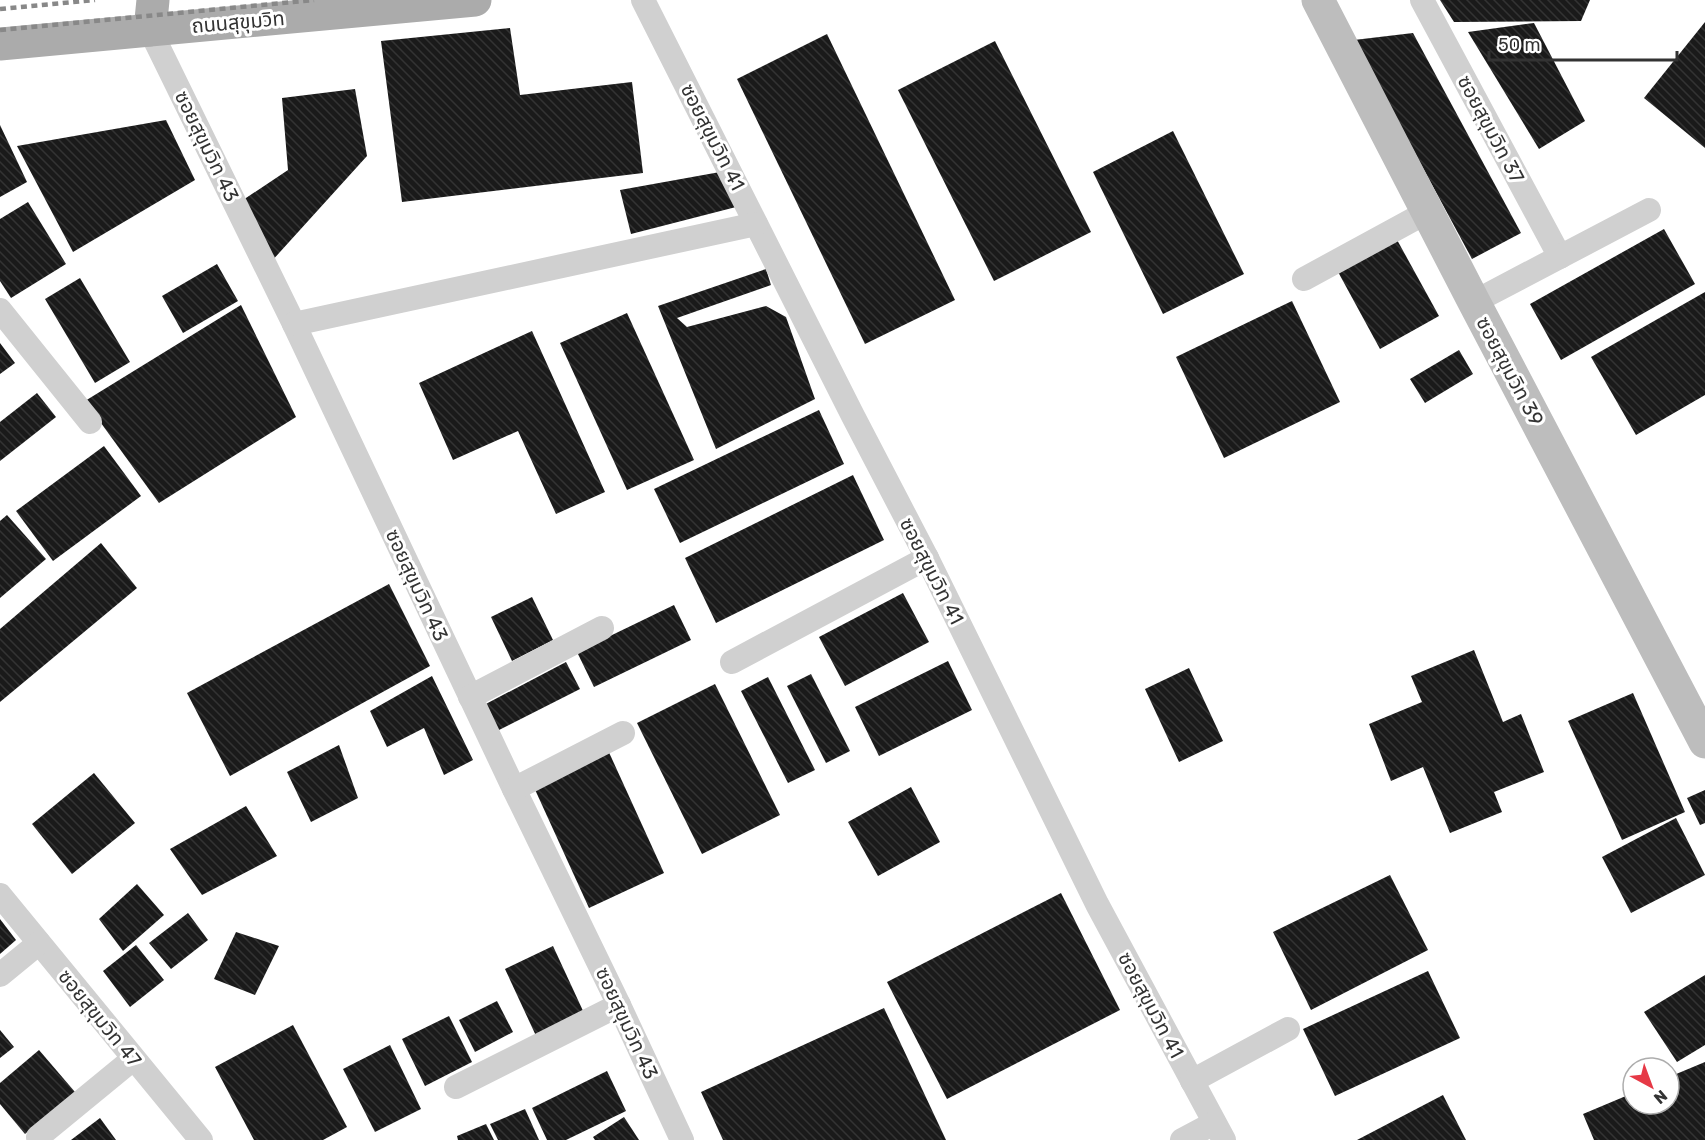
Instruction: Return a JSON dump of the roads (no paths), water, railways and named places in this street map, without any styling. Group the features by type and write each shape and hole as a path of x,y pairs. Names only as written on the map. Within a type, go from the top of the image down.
{"main road":[{"name":"ถนนสุขุมวิท","path":"0,44 151,15 475,0"}],"street":[{"name":"ซอยสุขุมวิท 41","path":"643,0 852,416 927,558 1097,904 1219,1131"},
{"name":"ซอยสุขุมวิท 39","path":"1318,0 1705,742"},
{"name":"ซอยสุขุมวิท 37","path":"1422,0 1560,257"},
{"name":"ซอยสุขุมวิท 43","path":"151,15 470,697 682,1140"},
{"path":"1474,302 1648,210"},
{"path":"1304,279 1427,212"},
{"path":"294,324 756,224"},
{"path":"0,310 90,422"},
{"path":"732,662 927,558"},
{"path":"470,697 602,628"},
{"path":"514,789 623,733"},
{"name":"ซอยสุขุมวิท 47","path":"0,895 201,1140"},
{"path":"0,975 39,943"},
{"path":"456,1087 619,1005"},
{"path":"1192,1081 1288,1029"},
{"path":"38,1137 133,1059"},
{"path":"1182,1140 1219,1131"}],"railway":[{"path":"0,9 95,0"},
{"path":"0,30 314,0"}]}
